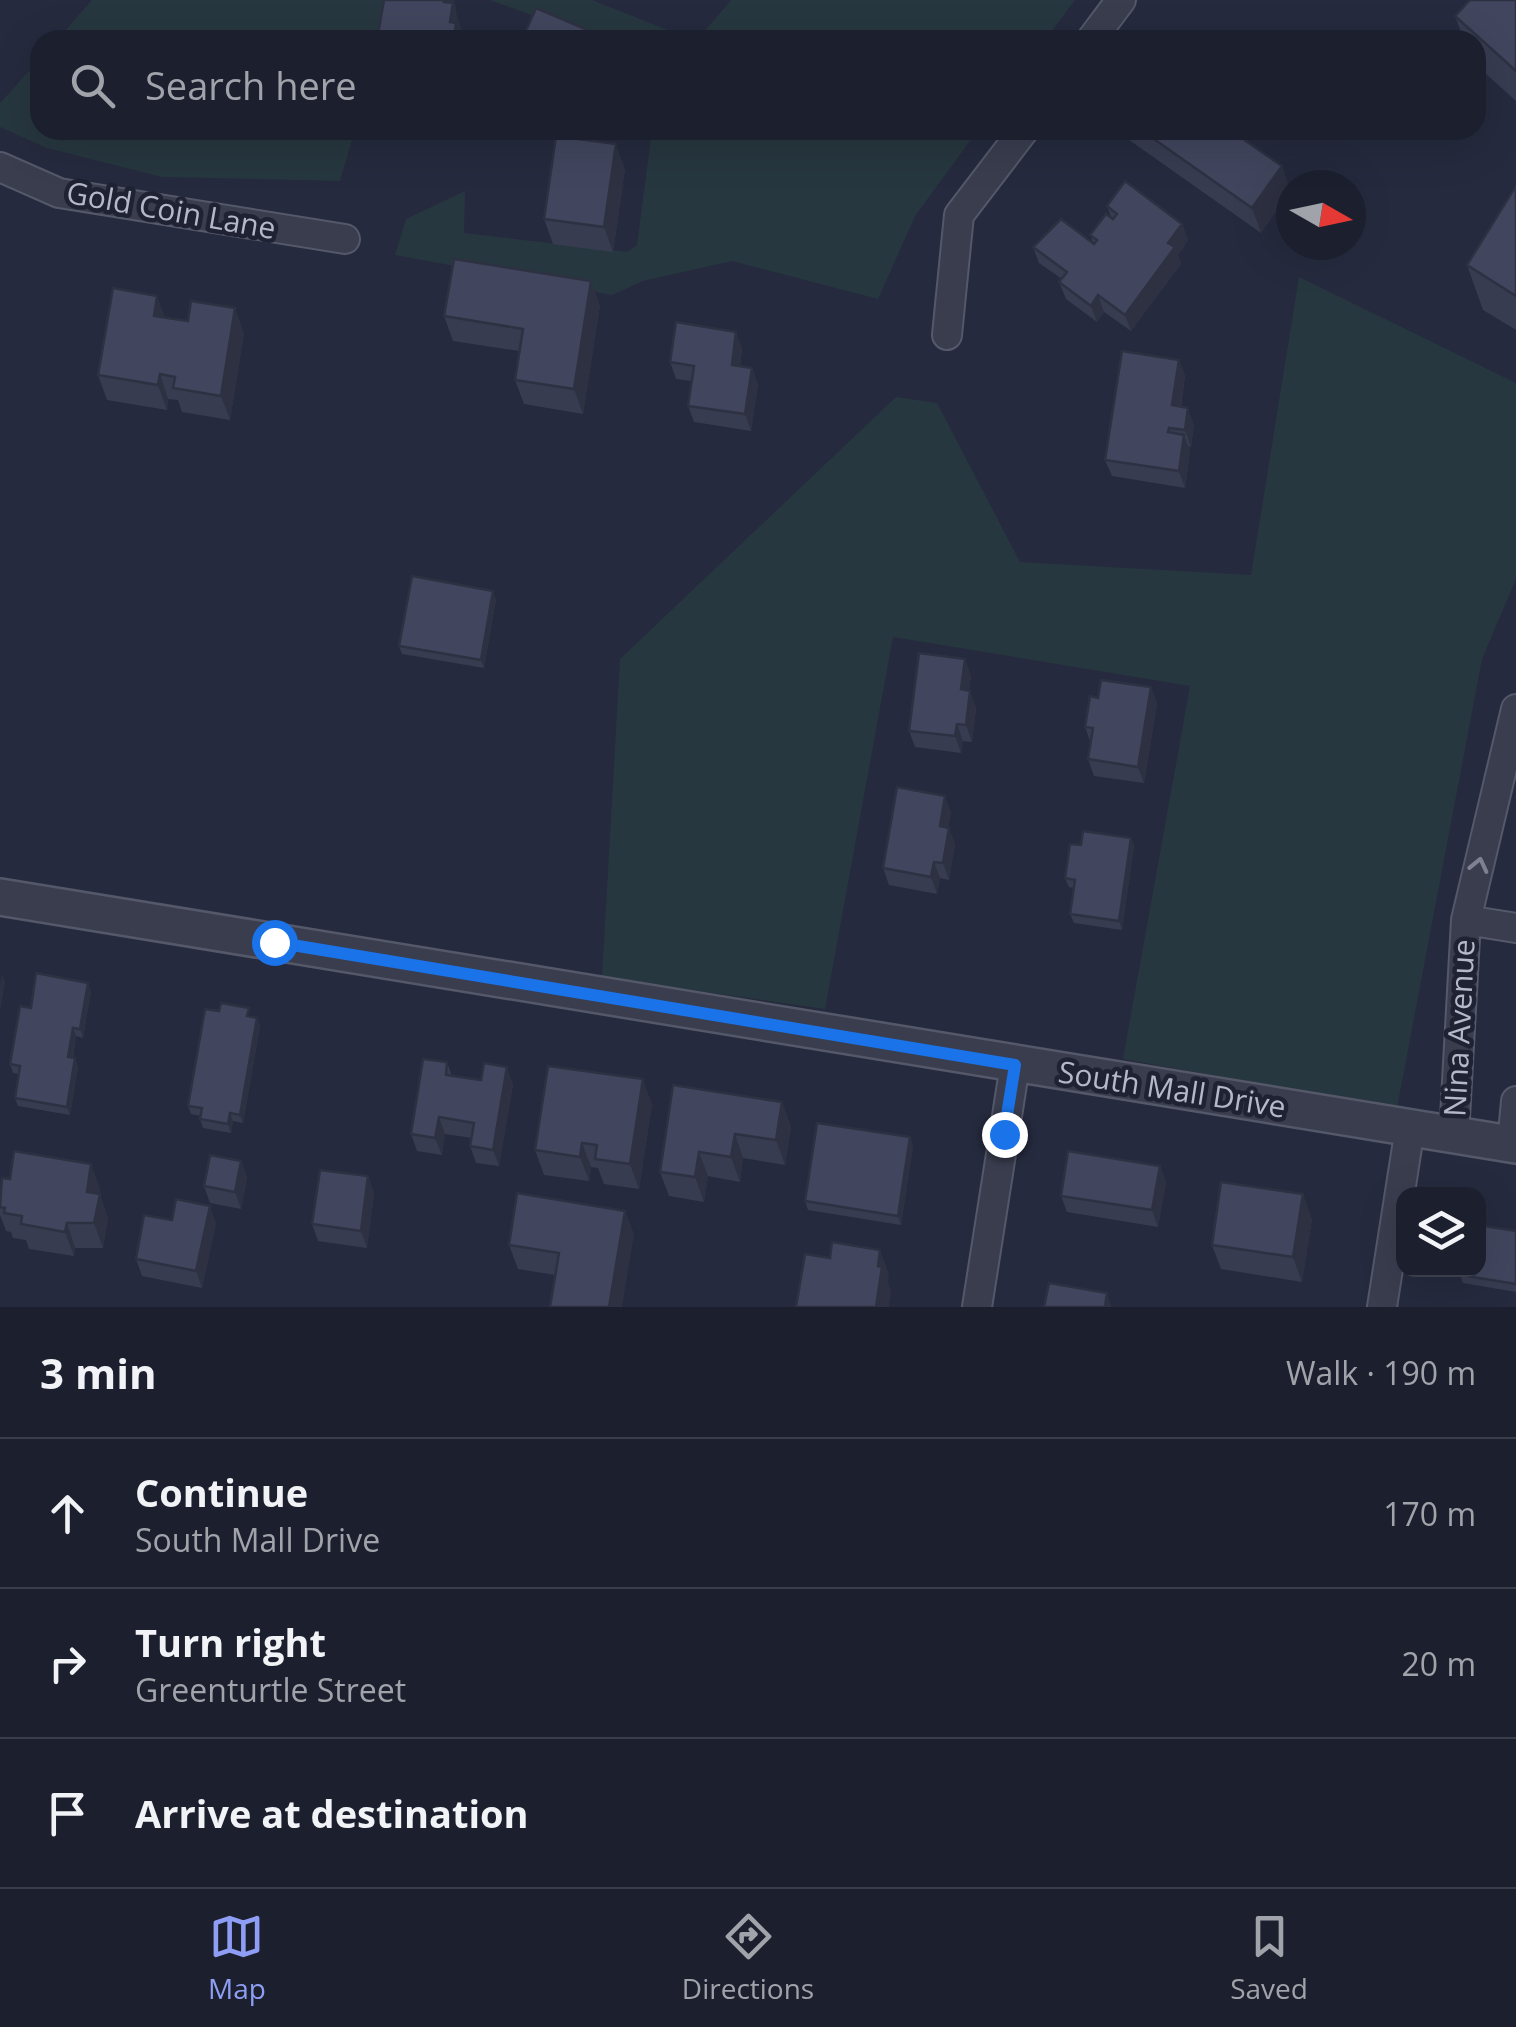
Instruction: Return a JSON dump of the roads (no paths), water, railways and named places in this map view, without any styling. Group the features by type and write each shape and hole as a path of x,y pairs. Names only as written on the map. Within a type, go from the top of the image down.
{"street":[{"path":"1099,30 1121,0"},
{"path":"947,335 959,215 1016,140"},
{"name":"Gold Coin Lane","path":"0,168 59,194 346,239"},
{"name":"Nina Avenue","path":"1454,1135 1466,920 1516,709"},
{"name":"South Mall Drive","path":"0,897 1514,1144"},
{"name":"Nina Avenue","path":"1466,920 1516,928"},
{"path":"977,1307 1015,1065"},
{"name":"Nina Avenue","path":"1514,1144 1516,1101"},
{"path":"1382,1307 1410,1128"}]}
